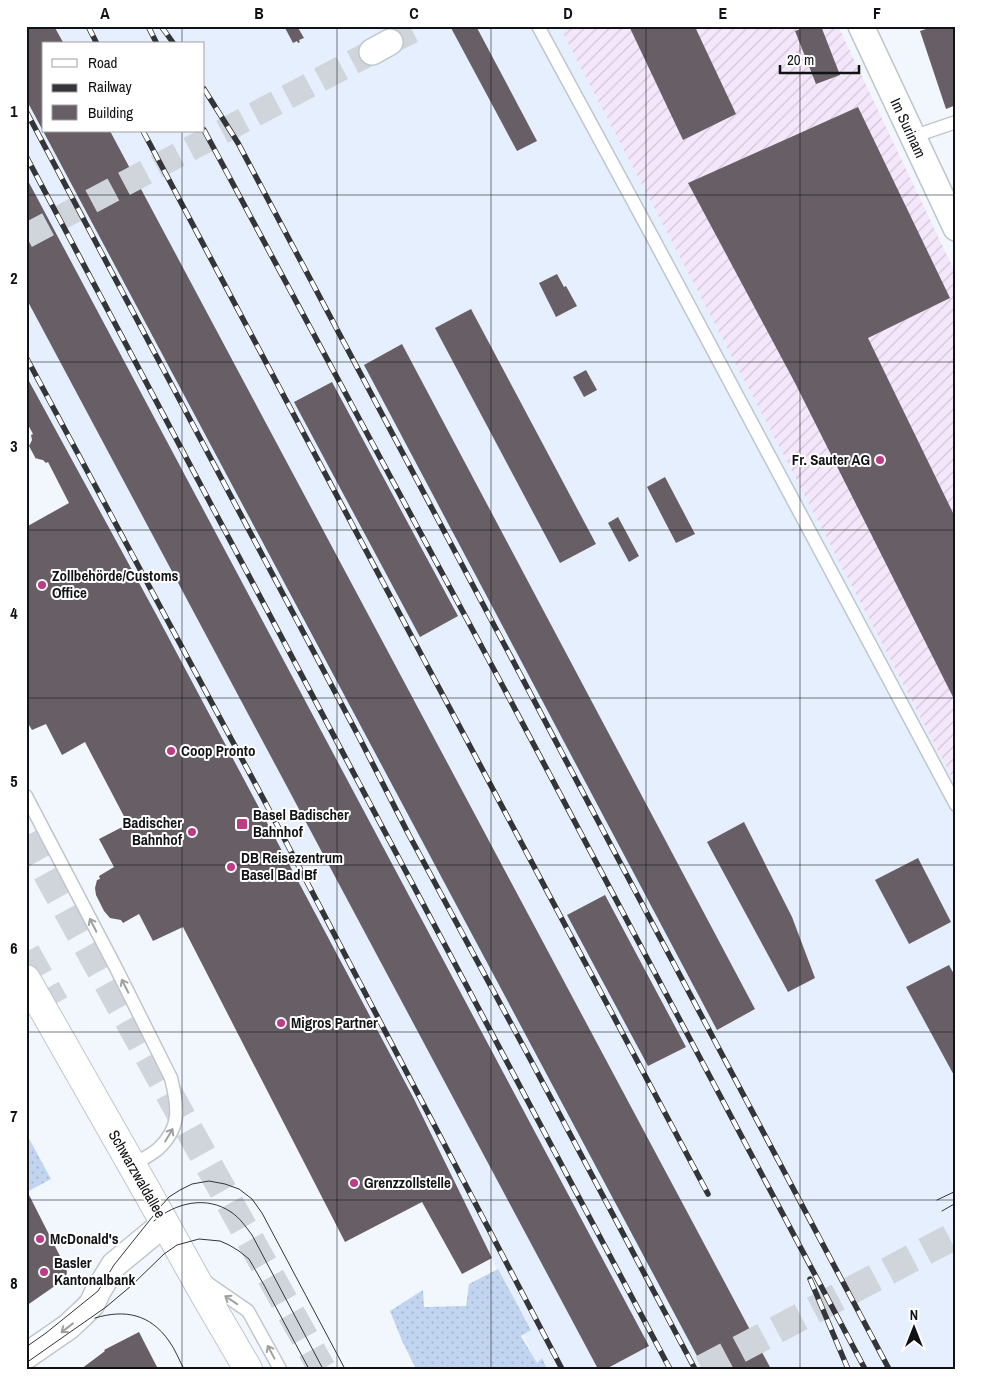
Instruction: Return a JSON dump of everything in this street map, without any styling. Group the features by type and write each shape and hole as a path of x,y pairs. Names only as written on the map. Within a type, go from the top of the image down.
{"main road":[{"name":"Schwarzwaldallee","path":"26,979 248,1369"}],"street":[{"name":"Im Surinam","path":"861,26 956,228"},
{"path":"26,1356 68,1327 82,1314 92,1304 114,1265 165,1223"}],"lane":[{"path":"538,26 956,805"},
{"path":"912,137 956,122"},
{"path":"26,796 171,1078 176,1097 177,1116 170,1136 158,1150 132,1165"},
{"path":"192,1273 248,1311 280,1369"}],"shaded area":[{"path":"26,26 559,26 956,785 956,1369 538,1369 492,1258 30,381 26,383"},
{"path":"559,26 838,26 956,274 956,785"},
{"path":"26,1133 51,1179 26,1194"},
{"path":"498,1269 531,1330 521,1336 537,1363 542,1358 547,1369 416,1369 390,1311 423,1290 424,1307 466,1306 469,1284"}],"building":[{"path":"26,26 54,26 63,42 42,42 42,129 26,99"},
{"path":"284,26 297,26 304,38 299,40 300,42 298,43 297,41 293,43"},
{"path":"450,26 476,26 537,141 517,151"},
{"path":"629,26 701,26 696,29 736,114 683,140"},
{"path":"808,26 821,26 840,75 816,84 795,31"},
{"path":"935,26 956,26 956,105 946,109 920,31"},
{"name":"Fr. Sauter AG","path":"858,107 950,298 868,338 956,519 956,703 794,381 688,183"},
{"path":"44,132 111,132 771,1369 704,1369"},
{"path":"26,177 649,1346 606,1369 598,1369 26,298"},
{"path":"557,274 577,306 556,317 539,283"},
{"path":"471,309 596,544 560,563 435,328"},
{"path":"402,344 755,1009 717,1030 364,365"},
{"path":"586,370 597,390 584,397 573,377"},
{"name":"Badischer Bahnhof","path":"29,381 156,614 414,1099 492,1258 462,1274 422,1202 345,1242 183,927 153,941 139,914 123,923 121,920 110,918 96,895 95,888 97,880 100,879 99,876 114,867 99,839 128,824 85,742 62,755 46,724 32,730 26,720 26,527 69,503 48,462 36,459 29,446 32,440 31,435 33,434 26,421 26,383"},
{"path":"332,382 458,616 420,637 294,402"},
{"path":"665,477 695,534 676,543 647,487"},
{"path":"618,517 639,556 629,562 608,523"},
{"path":"744,822 792,917 815,978 788,992 707,842"},
{"path":"918,858 951,922 909,944 875,880"},
{"path":"605,895 686,1047 648,1066 567,915"},
{"path":"949,965 956,978 956,1079 906,987"},
{"path":"28,1193 67,1272 62,1281 26,1306 26,1194"},
{"path":"139,1332 158,1369 81,1369 104,1350"}],"tunnel":[{"path":"390,42 421,26"},
{"path":"26,236 372,52"},
{"path":"26,836 322,1369"},
{"path":"26,952 55,1004"},
{"path":"702,1369 956,1235"}],"tram line":[{"path":"26,1347 98,1291 114,1265 169,1197 192,1184 209,1181 239,1189 252,1199 262,1213 345,1369"},
{"path":"937,1200 956,1191"},
{"path":"154,1221 171,1210 191,1203 211,1204 221,1207 237,1217 252,1235 323,1369"},
{"path":"942,1211 956,1203"},
{"path":"26,1363 106,1307 164,1254 177,1245 199,1239 220,1241 239,1251 249,1259 309,1369"},
{"path":"95,1318 106,1315 127,1314 145,1319 162,1332 184,1369"}],"railway":[{"path":"88,26 96,42"},
{"path":"148,26 156,42"},
{"path":"161,26 173,42"},
{"path":"205,91 238,143 889,1369"},
{"path":"26,111 360,739 409,835 695,1369"},
{"path":"144,132 708,1194"},
{"path":"205,132 499,679 865,1369"},
{"path":"26,156 670,1369"},
{"path":"26,357 264,800 562,1369"},
{"path":"810,1279 848,1369"}],"place":[{"name":"Fr. Sauter AG","path":"880,460"},
{"name":"Zollbehörde/Customs Office","path":"42,585"},
{"name":"Coop Pronto","path":"171,751"},
{"name":"Basel Badischer Bahnhof","path":"242,824"},
{"name":"Badischer Bahnhof","path":"192,832"},
{"name":"DB Reisezentrum Basel Bad Bf","path":"231,867"},
{"name":"Migros Partner","path":"281,1023"},
{"name":"Grenzzollstelle","path":"354,1183"},
{"name":"McDonald's","path":"40,1239"},
{"name":"Basler Kantonalbank","path":"44,1272"}]}
